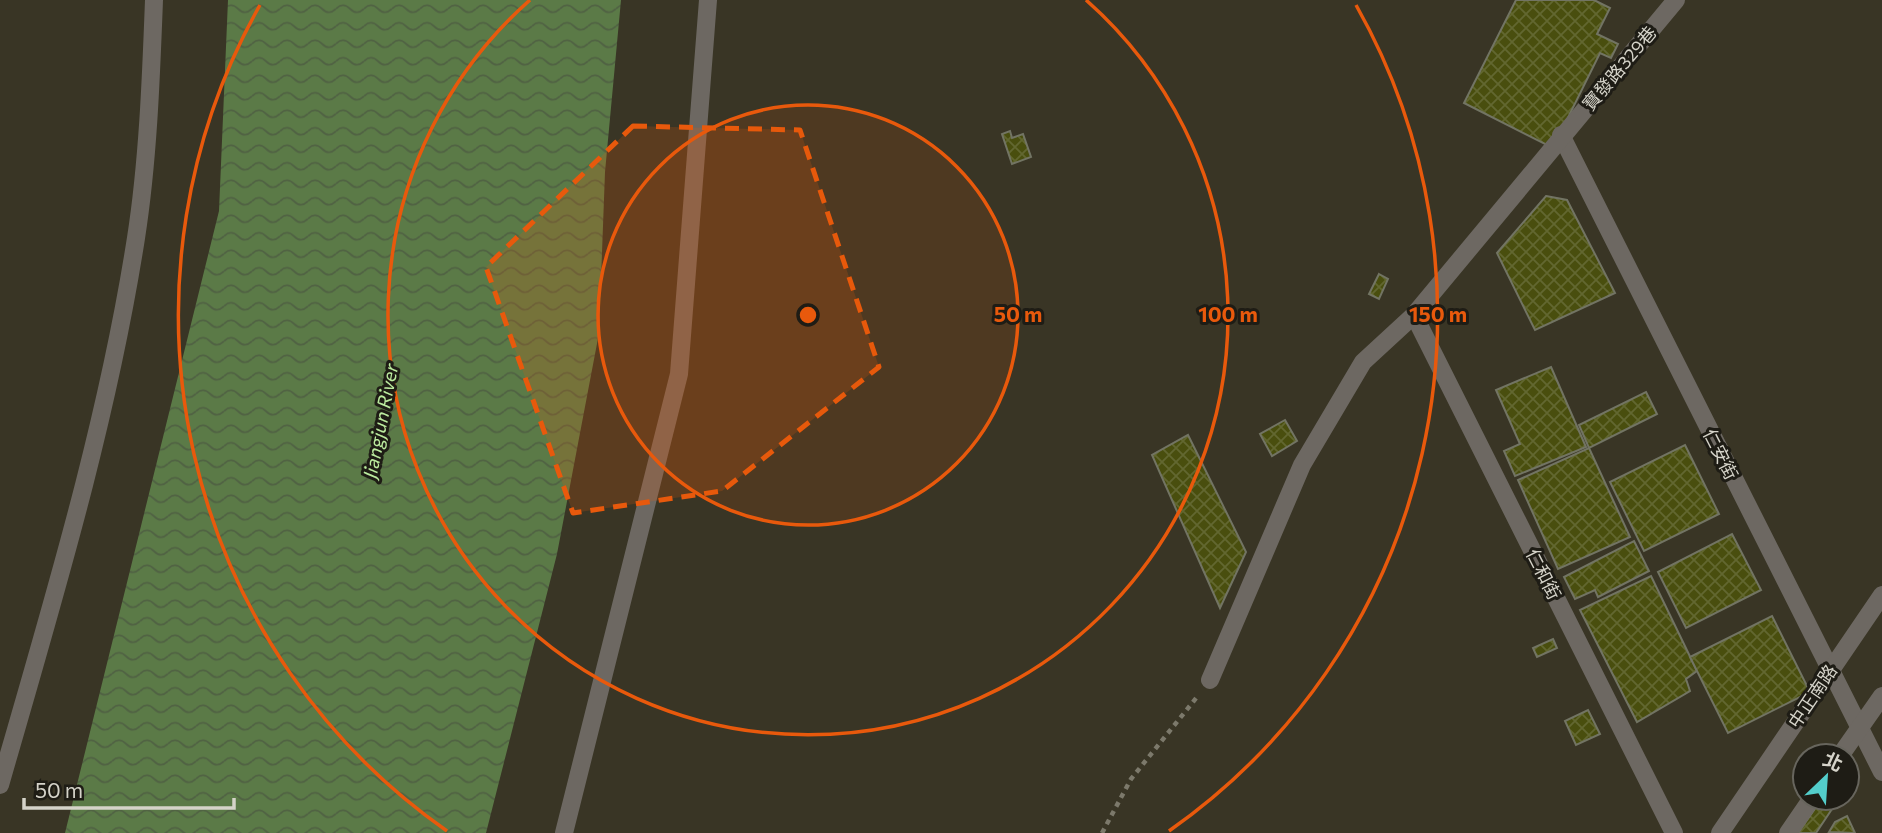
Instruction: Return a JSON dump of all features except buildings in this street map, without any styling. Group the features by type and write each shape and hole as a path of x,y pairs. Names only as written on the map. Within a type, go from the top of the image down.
{"street":[{"path":"0,785 73,534 111,371 137,236 154,0"},
{"path":"564,833 679,374 708,0"},
{"name":"寶發路329巷","path":"1210,680 1302,465 1363,362 1414,315 1676,0"},
{"name":"仁安街","path":"1561,135 1882,772"},
{"name":"仁和街","path":"1414,315 1675,833"},
{"name":"中正南路","path":"1720,833 1882,595"},
{"path":"1850,742 1882,696"},
{"path":"1788,833 1802,812"}],"path":[{"path":"1102,833 1131,779 1210,680"}],"highlighted area":[{"path":"633,126 800,130 879,367 722,491 573,513 486,267"}],"water":[{"name":"Jiangjun River","path":"228,0 621,0 605,172 599,333 557,554 486,833 65,833 219,211"}]}
